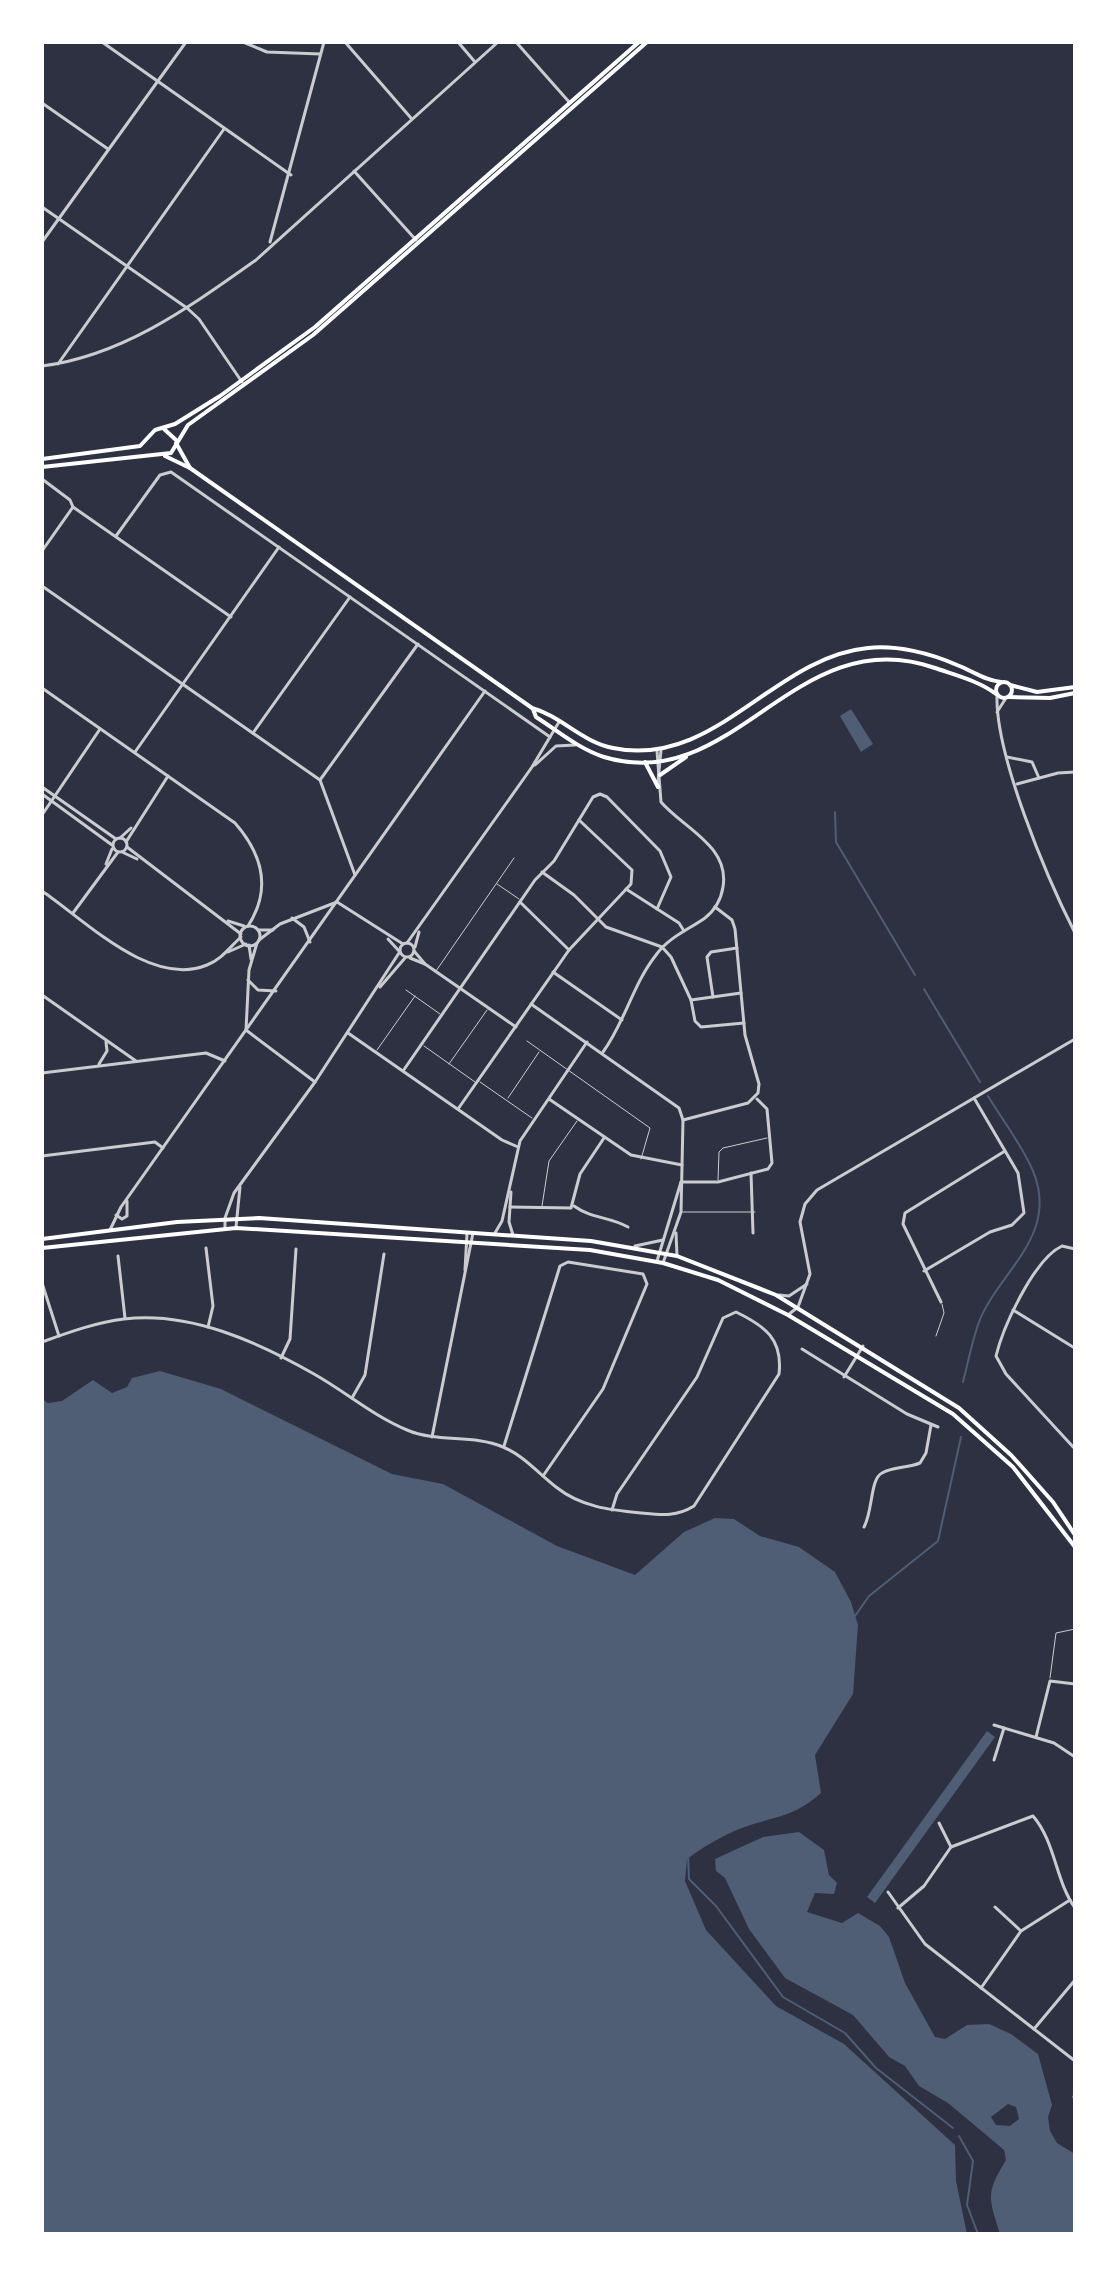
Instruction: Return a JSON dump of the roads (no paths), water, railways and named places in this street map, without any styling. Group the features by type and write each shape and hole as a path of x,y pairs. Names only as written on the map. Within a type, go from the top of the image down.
{"main road":[{"path":"165,456 193,421 315,327 639,42"},
{"path":"571,104 647,42"},
{"path":"42,459 133,448 149,439 155,430 162,429 243,383"},
{"path":"162,429 172,433 190,468"},
{"path":"149,439 151,450 156,455"},
{"path":"42,467 156,455 190,468 532,708 606,746 659,750 705,734 810,667 866,648 909,650 1037,692 1075,687"},
{"path":"645,762 659,781 688,755 815,677 859,660 911,660 1007,698 1050,698 1075,693"},
{"path":"997,695 996,687 1001,682"},
{"path":"1007,698 1010,685"},
{"path":"532,708 536,717 578,745 605,757 645,762 688,755"},
{"path":"42,1239 235,1218 635,1246 677,1256 776,1295 937,1393 990,1435 1053,1502 1075,1535"},
{"path":"42,1248 236,1228 590,1250 660,1262 718,1280 788,1315 973,1430 1013,1467 1075,1547"}],"street":[{"path":"102,42 291,175"},
{"path":"42,242 186,42"},
{"path":"243,42 267,52 320,54"},
{"path":"269,246 291,175 324,42"},
{"path":"345,42 411,118"},
{"path":"458,42 475,62"},
{"path":"42,366 105,351 187,308 256,260 498,42"},
{"path":"516,42 571,104"},
{"path":"42,103 108,149"},
{"path":"58,364 224,129"},
{"path":"354,170 416,241"},
{"path":"42,207 187,308 199,319 243,383"},
{"path":"116,536 160,475 171,472 550,737"},
{"path":"42,479 70,500 73,507 231,617"},
{"path":"42,551 73,507"},
{"path":"135,752 279,547"},
{"path":"42,586 320,780 356,877"},
{"path":"253,733 350,597"},
{"path":"320,780 418,644"},
{"path":"42,688 235,823 252,842 263,877 263,897 256,914 228,952"},
{"path":"110,1230 116,1215 485,691"},
{"path":"997,695 999,734 1051,884 1075,933"},
{"path":"997,712 1007,698"},
{"path":"225,1228 230,1200 380,987 405,943 419,928 532,767 559,722"},
{"path":"42,815 100,729"},
{"path":"532,767 556,746 578,745"},
{"path":"603,1052 662,947 715,907 721,898 725,879 721,861 713,849 661,802 659,750"},
{"path":"1007,757 1032,762 1037,767 1039,778"},
{"path":"1017,784 1075,772"},
{"path":"104,867 126,844 134,825 168,776"},
{"path":"42,787 118,838 141,860 225,919 247,945 252,963"},
{"path":"42,794 120,852 141,860"},
{"path":"403,1071 593,797 600,794 660,851 671,877 657,909"},
{"path":"458,1109 569,950 634,877 632,870 579,820"},
{"path":"73,913 104,867 118,838 134,825"},
{"path":"542,872 574,895 598,921 662,947 671,957 691,1000 695,1021 701,1027 744,1023"},
{"path":"626,889 684,931"},
{"path":"42,891 137,958 157,967 192,969 258,942 292,918 337,902"},
{"path":"521,901 569,950"},
{"path":"337,902 386,937 407,958 425,964 516,1027"},
{"path":"683,1120 748,1103 756,1098 759,1084 744,1023 732,920 715,907"},
{"path":"246,1030 248,979 258,942 256,914"},
{"path":"292,918 304,927 310,942"},
{"path":"225,919 247,927 273,930"},
{"path":"380,987 414,950 419,928"},
{"path":"386,937 405,943 425,964"},
{"path":"713,997 707,957 711,952 737,948"},
{"path":"553,972 622,1020"},
{"path":"248,979 258,990 276,991"},
{"path":"691,1000 741,993"},
{"path":"42,995 136,1061"},
{"path":"531,1004 672,1101 683,1120 681,1212 676,1229 663,1252"},
{"path":"246,1030 315,1082"},
{"path":"348,1033 518,1147"},
{"path":"98,1066 107,1051 104,1039"},
{"path":"788,1315 798,1307 807,1284 810,1262 800,1222 805,1204 817,1190 1075,1039"},
{"path":"493,1235 502,1221 518,1147 587,1042"},
{"path":"42,1073 206,1053 225,1061"},
{"path":"681,1182 718,1182 768,1169 772,1163 767,1109 756,1098"},
{"path":"924,1271 990,1232 1012,1225 1024,1213 1022,1183 974,1098"},
{"path":"549,1099 604,1138 641,1159 682,1165"},
{"path":"573,1205 580,1174 604,1138"},
{"path":"42,1156 155,1142 163,1148"},
{"path":"941,1302 903,1224 905,1213 1005,1151"},
{"path":"751,1173 755,1212 753,1233"},
{"path":"660,1262 681,1182"},
{"path":"236,1228 240,1187"},
{"path":"510,1188 509,1222 514,1236"},
{"path":"116,1215 122,1219 127,1216 127,1201"},
{"path":"510,1207 563,1210 573,1205"},
{"path":"573,1205 591,1217 608,1217 628,1227"},
{"path":"676,1229 677,1256"},
{"path":"465,1270 467,1233"},
{"path":"432,1437 473,1233"},
{"path":"635,1246 665,1240"},
{"path":"1075,1249 1062,1246 1054,1250 1013,1310 996,1356 999,1365 1075,1449"},
{"path":"206,1248 213,1306 208,1327"},
{"path":"281,1358 290,1339 296,1249"},
{"path":"352,1398 365,1375 384,1254"},
{"path":"118,1256 125,1318"},
{"path":"503,1447 560,1266 568,1262 643,1274 647,1284 608,1379 543,1476"},
{"path":"42,1283 59,1336"},
{"path":"776,1295 789,1296 807,1284"},
{"path":"1013,1310 1073,1347"},
{"path":"42,1342 125,1318 145,1317 208,1327 281,1358 379,1417 411,1432 503,1447 575,1500 612,1510 679,1515 694,1506 779,1374 781,1357 775,1339 763,1325 736,1312 723,1318 697,1377 617,1494 612,1510"},
{"path":"843,1377 863,1346"},
{"path":"802,1349 843,1377 938,1427"},
{"path":"864,1527 874,1505 872,1489 876,1478 883,1472 920,1463 926,1453 931,1425"},
{"path":"1036,1737 1050,1681 1075,1684"},
{"path":"994,1725 1036,1737 1075,1757"},
{"path":"994,1760 1004,1728"},
{"path":"898,1908 924,1886 951,1847 1033,1816 1044,1831 1075,1908"},
{"path":"939,1823 951,1847"},
{"path":"888,1892 925,1944 1075,2061"},
{"path":"981,1988 1021,1931 1070,1900"},
{"path":"995,1907 1021,1931"},
{"path":"1033,2029 1075,1980"}],"lane":[{"path":"436,971 514,858"},
{"path":"497,884 521,901"},
{"path":"406,990 442,1015"},
{"path":"376,1052 415,996"},
{"path":"449,1064 488,1008"},
{"path":"527,1041 650,1128 641,1159"},
{"path":"421,1045 534,1119"},
{"path":"506,1100 540,1051"},
{"path":"542,1209 549,1161 578,1119"},
{"path":"718,1182 719,1152 723,1148 770,1137"},
{"path":"681,1212 755,1212"},
{"path":"936,1336 944,1313 941,1302"},
{"path":"1050,1681 1055,1635 1075,1629"}],"water":[{"path":"851,709 873,744 861,752 840,716"},
{"path":"160,1371 221,1389 392,1474 443,1484 557,1546 635,1575 684,1532 715,1518 734,1519 760,1536 799,1547 835,1572 851,1602 858,1625 853,1694 815,1755 821,1793 792,1812 734,1831 700,1850 687,1859 685,1881 706,1930 776,2006 844,2044 955,2145 956,2181 967,2234 42,2234 42,1399 48,1403 62,1401 93,1380 112,1393 127,1387 132,1378"},
{"path":"987,1731 995,1737 875,1903 867,1897"},
{"path":"799,1832 824,1850 829,1875 837,1883 834,1894 815,1893 807,1912 842,1923 858,1913 880,1926 889,1937 905,1983 935,2037 945,2039 967,2025 989,2024 1011,2034 1038,2054 1052,2105 1048,2117 1050,2131 1057,2143 1075,2154 1075,2232 1000,2234 991,2196 995,2180 1006,2160 1004,2150 948,2103 919,2086 905,2066 889,2057 853,2015 785,1978 749,1929 725,1878 716,1871 715,1859 763,1837","holes":["1008,2104 1016,2107 1019,2119 1010,2126 996,2125 991,2117"]}],"waterway":[{"path":"835,812 836,842 915,975"},
{"path":"924,989 980,1082"},
{"path":"963,1382 979,1322 1023,1252 1039,1215 1039,1194 1033,1171 988,1096"},
{"path":"855,1616 869,1596 938,1541 961,1437"},
{"path":"688,1856 689,1879 716,1906 783,1997 845,2033 876,2068 953,2128"},
{"path":"959,2136 973,2161 967,2205 978,2234"}]}
